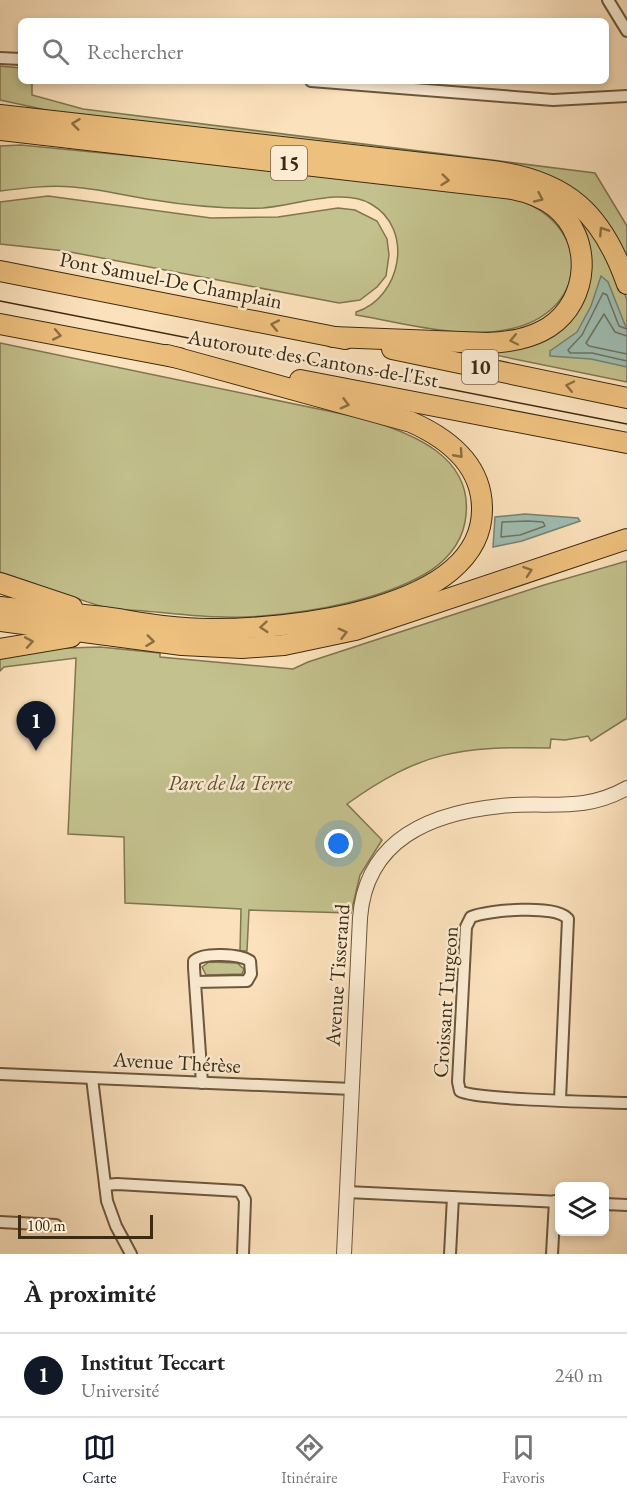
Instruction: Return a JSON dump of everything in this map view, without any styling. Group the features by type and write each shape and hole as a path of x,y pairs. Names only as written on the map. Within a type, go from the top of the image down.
{"highway":[{"path":"0,109 34,119"},
{"path":"0,116 493,171 531,178 562,192 592,216 611,244 627,284"},
{"path":"0,130 94,142"},
{"path":"0,141 94,142"},
{"name":"15","path":"94,142 512,189 536,196 554,206 568,220 577,237 582,267 575,296 556,321 533,335 510,341 487,343 333,337"},
{"name":"Pont Samuel-De Champlain","path":"3,271 333,337"},
{"name":"10","path":"0,324 167,355"},
{"name":"Autoroute des Cantons-de-l'Est","path":"333,337 627,398"},
{"path":"0,607 103,617 156,626 220,629 278,626 344,615 411,594 442,578 470,551 479,528 481,498 471,471 452,446 411,422 167,355"},
{"name":"Autoroute des Cantons-de-l'Est","path":"167,355 627,442"},
{"path":"0,621 57,627 92,635 228,648 314,640 363,627 627,539"},
{"path":"0,583 103,617"},
{"path":"0,649 35,641 92,635"}],"street":[{"path":"608,0 627,31"},
{"path":"0,58 18,59"},
{"path":"349,84 554,100 627,96"},
{"name":"Avenue Tisserand","path":"344,1254 361,910 367,884 385,852 408,832 436,821 501,806 585,804 604,799 627,788"},
{"name":"Croissant Turgeon","path":"560,1100 568,919 561,912 519,910 492,912 471,917 466,927 458,1082 460,1091 475,1095 560,1100 627,1103"},
{"path":"195,982 247,981 251,974 250,961 243,957 199,957 194,965 195,982 202,1083"},
{"name":"Avenue Thérèse","path":"0,1074 352,1089"},
{"path":"92,1078 105,1185 116,1226 131,1254"},
{"path":"105,1185 240,1191 245,1200 243,1254"},
{"path":"347,1192 555,1202"},
{"path":"450,1254 453,1197"},
{"path":"609,1204 627,1205"},
{"path":"0,1222 56,1225"},
{"path":"552,1254 555,1223"}],"green space":[{"path":"0,66 18,68 18,84 32,84 32,95 83,109 595,173 627,226 627,265 584,198 532,169 69,115 0,100"},
{"path":"21,145 369,179 519,200 544,213 560,230 570,249 572,269 567,289 555,306 536,320 510,329 472,333 452,332 356,315 356,312 371,304 384,293 397,262 394,229 385,215 371,204 360,199 333,197 275,207 235,208 181,204 73,187 0,191 0,146"},
{"path":"48,196 211,218 278,217 338,208 355,210 377,221 387,239 389,255 386,276 377,287 360,300 339,303 65,251 0,244 0,202"},
{"path":"563,197 610,254 627,300 627,382 495,355 495,348 582,298"},
{"path":"0,343 362,418 401,431 437,451 451,464 461,480 466,499 465,522 460,538 445,559 432,570 388,591 324,608 262,616 218,617 109,608 0,572"},
{"name":"Parc de la Terre","path":"627,561 627,718 591,741 588,736 565,740 551,739 550,748 491,748 443,755 420,762 373,786 347,804 382,840 360,875 351,913 249,910 247,951 240,951 241,909 125,903 124,837 68,834 76,658 4,667 0,671 0,654 48,645 68,648 100,647 160,653 160,657 293,669 308,662 544,585"},
{"path":"209,962 237,963 244,969 242,974 206,975 202,967"}],"water":[{"path":"601,276 608,282 627,330 627,367 591,359 550,356 550,351 577,332 591,306"},
{"path":"525,514 578,518 580,521 522,541 493,547 495,517"}],"tram line":[{"path":"0,301 627,424"}],"place":[{"name":"Institut Teccart","path":"36,751"}]}
